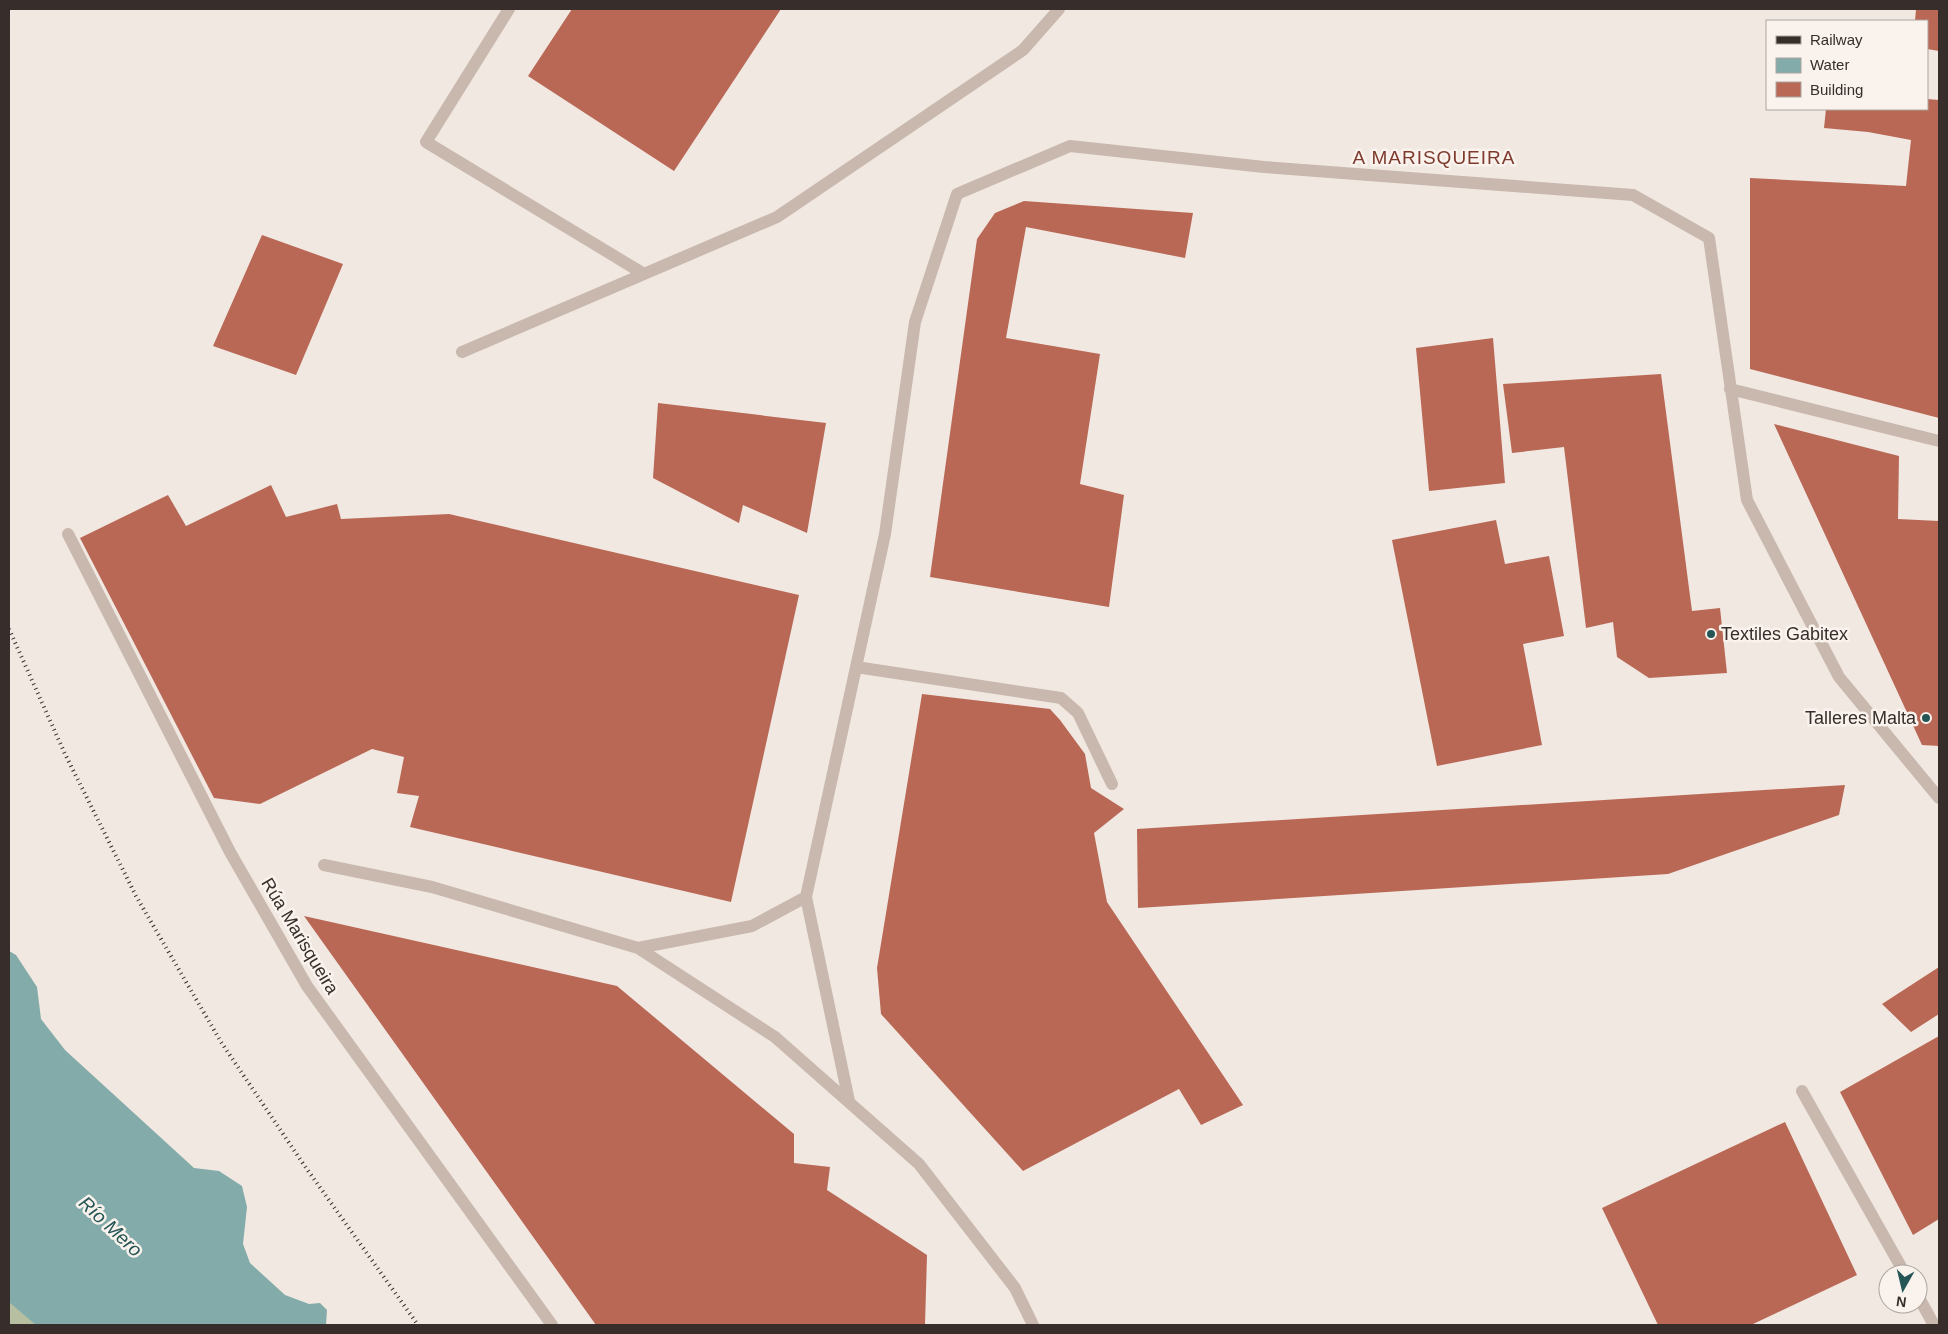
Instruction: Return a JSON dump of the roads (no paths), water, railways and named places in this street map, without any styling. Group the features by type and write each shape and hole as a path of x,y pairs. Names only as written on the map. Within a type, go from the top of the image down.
{"lane":[{"path":"509,9 426,142 644,274"},
{"path":"462,352 777,217 1023,50 1059,9"},
{"path":"848,1101 806,897 885,534 915,322 957,194 1070,146 1264,167 1633,195 1709,238 1747,500 1839,677 1939,798"},
{"path":"1730,389 1939,441"},
{"name":"Rúa Marisqueira","path":"68,534 230,852 307,986 552,1325"},
{"path":"856,667 1060,698 1078,713 1112,784"},
{"path":"324,865 432,887 638,948 776,1037 919,1164 1015,1288 1033,1325"},
{"path":"638,948 752,926 806,897"},
{"path":"1802,1091 1900,1264"},
{"path":"1928,1314 1934,1325"}],"water":[{"name":"Río Mero","path":"9,951 16,955 37,987 41,1019 65,1050 194,1168 219,1171 242,1186 247,1207 243,1244 250,1263 285,1295 309,1304 320,1303 327,1310 326,1325 36,1325 9,1302"}],"railway":[{"path":"9,629 65,754 136,896 221,1042 304,1165 418,1325"}],"place":[{"name":"Textiles Gabitex","path":"1711,634"},
{"name":"Talleres Malta","path":"1926,718"}],"district":[{"name":"A MARISQUEIRA","path":"1434,157"}]}
